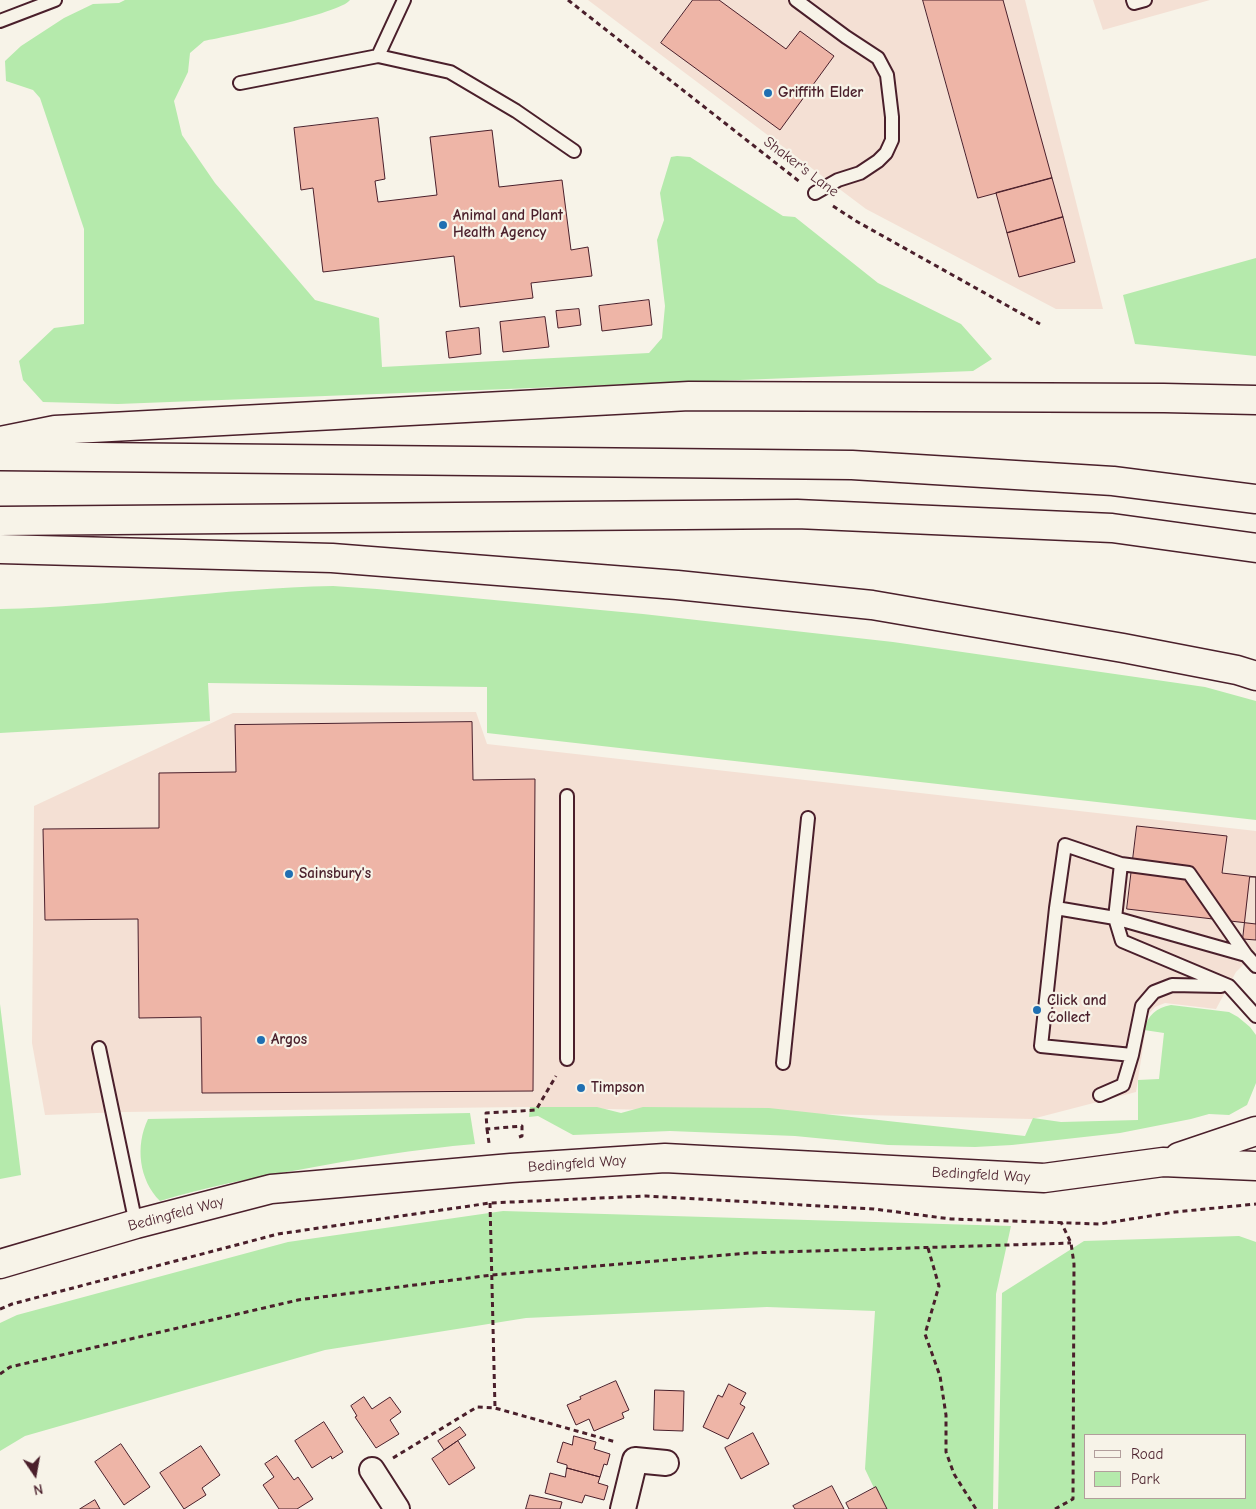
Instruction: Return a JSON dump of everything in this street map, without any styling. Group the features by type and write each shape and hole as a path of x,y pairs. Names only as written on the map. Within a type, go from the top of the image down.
{"main road":[{"path":"0,441 55,430 689,396 1256,400"},
{"path":"0,456 852,465 1113,481 1256,499"},
{"path":"0,521 797,514 1112,528 1256,548"},
{"path":"0,549 332,558 677,585 872,606 1123,648 1237,670 1256,676"},
{"name":"Bedingfeld Way","path":"1163,1162 1256,1131"},
{"name":"Bedingfeld Way","path":"0,1264 136,1224 271,1189 511,1168 665,1158 1044,1178 1163,1162 1256,1166"}],"street":[{"path":"624,1509 635,1460 666,1463"},
{"path":"372,1470 397,1509"}],"lane":[{"path":"0,21 55,0"},
{"path":"378,56 404,0"},
{"path":"796,0 878,58 887,75 892,117 892,140 886,153 878,161 860,173 838,180 814,193"},
{"path":"1133,0 1134,3 1146,0"},
{"path":"240,83 378,56 450,72 516,110 574,152"},
{"path":"567,796 567,1058"},
{"path":"783,1063 808,818"},
{"path":"1132,1055 1041,1046 1065,845 1121,864 1189,874 1246,955 1256,966"},
{"path":"1121,864 1115,918 1122,942 1228,986 1256,1016"},
{"path":"1056,908 1115,918 1246,955"},
{"path":"1100,1095 1123,1085 1132,1055 1142,1006 1154,992 1172,985 1228,986"},
{"path":"99,1048 136,1224"}],"path":[{"name":"Shaker's Lane","path":"568,0 814,193 856,221 1040,324"},
{"path":"513,1138 522,1136 522,1126 487,1129 486,1113 536,1110 567,1058"},
{"path":"494,1141 494,1146"},
{"path":"0,1309 12,1304 278,1234 490,1204 646,1196 874,1209 951,1219 1100,1224 1175,1212 1256,1204"},
{"path":"490,1204 495,1408"},
{"path":"1055,1509 1073,1499 1074,1264 1071,1243 1061,1222"},
{"path":"0,1374 10,1368 298,1300 492,1275 749,1254 1071,1243"},
{"path":"928,1248 939,1286 925,1334 940,1376 946,1415 946,1452 954,1474 976,1509"},
{"path":"372,1470 477,1407 495,1408 627,1445 635,1460"}],"shaded area":[{"path":"588,0 1025,0 1103,309 1056,309 866,209"},
{"path":"1093,0 1210,0 1103,30"},
{"path":"476,712 487,744 1256,831 1256,952 1236,972 1216,1009 1165,1003 1155,1007 1148,1015 1136,1092 1032,1119 523,1107 123,1112 45,1115 32,1043 34,806 233,713"}],"green space":[{"path":"125,0 350,0 342,6 306,18 204,41 190,53 188,72 174,101 182,135 215,183 315,300 379,318 382,367 649,353 662,338 665,306 657,240 664,220 660,193 671,157 677,156 690,157 783,216 795,217 878,283 961,324 992,359 973,371 118,404 43,402 23,380 19,361 54,328 84,324 84,229 40,98 33,90 6,81 5,61 21,46 64,18 93,4 119,3"},
{"path":"1256,258 1256,356 1135,344 1123,295"},
{"path":"333,586 643,614 893,642 1205,687 1256,701 1256,820 487,733 487,687 208,683 210,721 0,733 0,609 83,605 291,587"},
{"path":"0,1004 21,1175 0,1179"},
{"path":"1171,1005 1229,1012 1250,1027 1256,1035 1256,1083 1247,1105 1229,1115 1209,1114 1120,1133 1012,1145 975,1147 888,1145 795,1136 670,1131 573,1135 538,1116 529,1117 530,1107 597,1107 621,1113 643,1107 769,1108 1025,1136 1033,1118 1061,1122 1138,1120 1138,1080 1159,1079 1164,1033 1144,1030 1153,1013"},
{"path":"470,1113 475,1144 364,1158 263,1176 194,1191 160,1201 147,1183 141,1162 141,1140 148,1119"},
{"path":"503,1211 1011,1226 996,1294 993,1509 884,1509 865,1469 875,1311 767,1307 526,1318 325,1350 25,1436 0,1451 0,1323 17,1315 288,1242"},
{"path":"1239,1236 1256,1242 1256,1509 998,1509 1002,1293 1084,1241"}],"building":[{"name":"Griffith Elder","path":"693,0 719,0 786,49 800,31 834,56 780,130 661,43"},
{"path":"923,0 1003,0 1052,178 978,198"},
{"name":"Animal and Plant Health Agency","path":"378,118 385,179 375,181 378,202 437,195 430,137 492,130 499,187 562,180 571,250 588,247 592,276 531,283 533,298 460,307 454,256 323,272 313,188 301,190 294,128"},
{"path":"1052,178 1063,217 1007,233 996,193"},
{"path":"1063,217 1075,262 1019,277 1007,233"},
{"path":"649,300 652,325 602,331 599,306"},
{"path":"579,309 581,325 558,328 556,311"},
{"path":"545,317 549,347 503,352 500,322"},
{"path":"479,328 481,354 449,358 446,332"},
{"name":"Sainsbury's","path":"472,722 473,780 535,779 533,1091 202,1093 201,1017 139,1018 138,919 45,920 43,829 159,828 159,773 236,772 235,725"},
{"path":"1137,826 1227,836 1222,873 1256,877 1256,924 1127,909"},
{"path":"1250,877 1256,877 1256,940 1243,939"},
{"path":"616,1381 629,1410 622,1413 624,1418 594,1431 589,1419 576,1425 567,1405"},
{"path":"729,1384 746,1393 740,1404 745,1407 728,1439 703,1427 718,1395 722,1397"},
{"path":"655,1390 684,1391 683,1431 654,1430"},
{"path":"364,1397 372,1409 390,1397 401,1412 390,1420 399,1434 376,1448 355,1417 357,1416 351,1406"},
{"path":"324,1422 343,1452 332,1459 331,1456 312,1468 295,1441"},
{"path":"460,1427 466,1435 444,1450 438,1441"},
{"path":"753,1433 769,1464 741,1479 725,1448"},
{"path":"574,1436 596,1442 594,1449 610,1454 607,1465 604,1464 600,1477 567,1468 567,1465 557,1462 563,1442 572,1445"},
{"path":"458,1441 475,1468 449,1485 432,1459"},
{"path":"121,1444 150,1487 124,1505 95,1462"},
{"path":"201,1446 220,1475 202,1488 206,1495 184,1509 160,1473"},
{"path":"277,1456 294,1480 298,1477 313,1499 297,1509 279,1509 263,1485 274,1477 265,1464"},
{"path":"567,1468 600,1477 598,1483 608,1486 604,1500 585,1495 582,1503 545,1493 550,1473 565,1477"},
{"path":"832,1486 844,1509 795,1509 793,1506"},
{"path":"876,1487 887,1509 849,1509 846,1503"},
{"path":"530,1495 562,1502 560,1509 526,1509"},
{"path":"95,1500 100,1509 80,1509"}],"place":[{"name":"Griffith Elder","path":"768,93"},
{"name":"Animal and Plant Health Agency","path":"443,225"},
{"name":"Sainsbury's","path":"289,874"},
{"name":"Click and Collect","path":"1037,1010"},
{"name":"Argos","path":"261,1040"},
{"name":"Timpson","path":"581,1088"}]}
